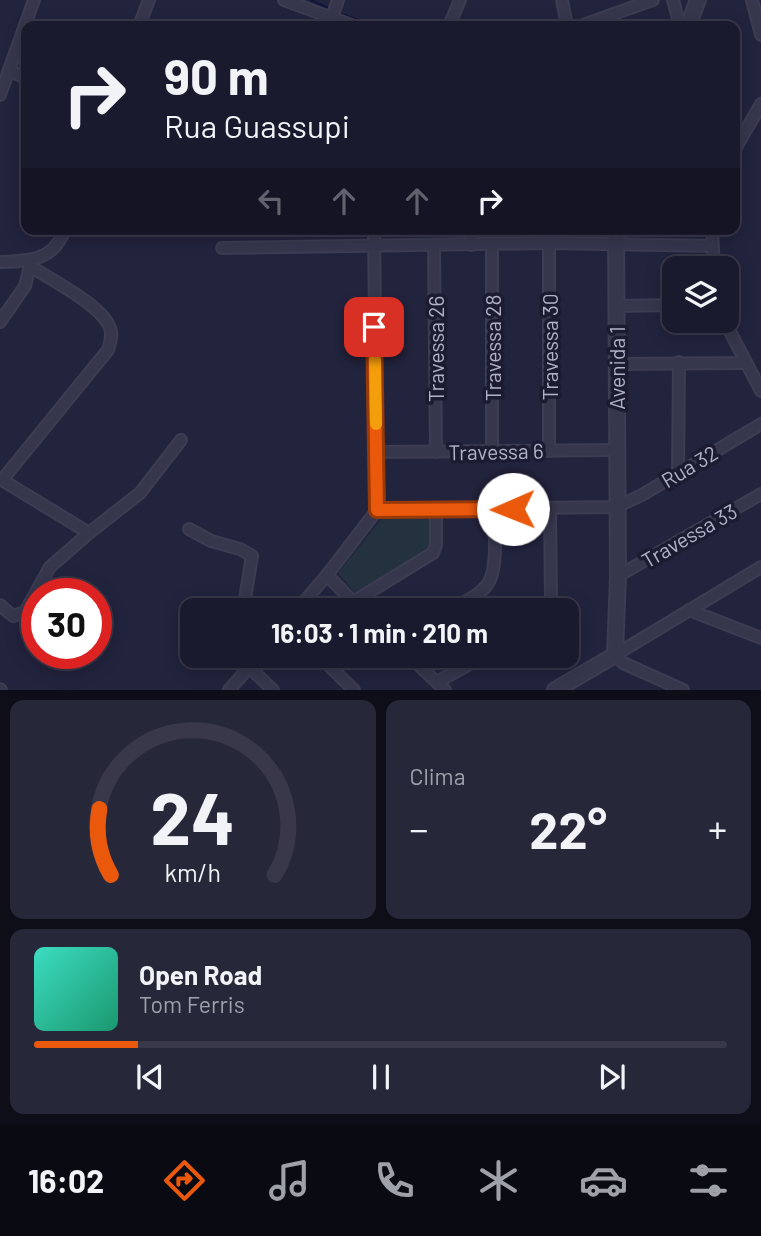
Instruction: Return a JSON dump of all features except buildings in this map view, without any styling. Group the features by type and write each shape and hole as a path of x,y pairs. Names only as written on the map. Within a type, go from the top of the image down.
{"street":[{"path":"27,21 34,0"},
{"path":"141,21 149,0"},
{"path":"284,0 334,12"},
{"path":"451,21 460,0"},
{"path":"562,0 566,21"},
{"path":"594,21 653,0"},
{"path":"673,0 679,21"},
{"path":"690,21 698,0"},
{"path":"752,0 761,35"},
{"path":"0,95 21,38"},
{"path":"10,71 21,76"},
{"path":"740,140 761,104"},
{"path":"28,264 55,248 62,235"},
{"path":"307,598 377,510 374,235"},
{"path":"471,235 471,245"},
{"path":"712,235 713,256"},
{"path":"222,248 549,243 615,236 712,246"},
{"name":"Avenida 1","path":"615,236 618,576 615,655"},
{"name":"Travessa 30","path":"549,243 549,451"},
{"name":"Travessa 28","path":"492,244 492,452"},
{"name":"Travessa 26","path":"434,246 436,452"},
{"path":"0,262 28,264 94,308 111,330 108,350 1,481 89,533"},
{"path":"0,322 25,286 28,264"},
{"path":"616,306 662,306"},
{"path":"730,333 761,391"},
{"path":"678,472 679,362"},
{"path":"616,364 744,363"},
{"name":"Rua 32","path":"616,507 642,495 761,424"},
{"path":"0,605 13,616 25,612 50,567 140,493 181,440"},
{"name":"Travessa 6","path":"377,452 616,450"},
{"name":"Travessa 33","path":"618,576 761,494"},
{"path":"377,510 616,507"},
{"path":"471,598 488,583 493,564 494,509"},
{"path":"551,509 551,598"},
{"path":"360,598 433,553 436,545 436,510"},
{"path":"189,528 211,541 240,549 252,556 245,598"},
{"path":"555,690 761,567"},
{"path":"327,575 349,598"},
{"path":"689,610 761,638"},
{"path":"615,655 623,663 683,690"},
{"path":"229,690 249,668"},
{"path":"251,668 273,690"},
{"path":"331,668 354,690"},
{"path":"422,668 441,686 467,668"}],"shaded area":[{"path":"383,517 432,517 429,551 355,593 338,573"}],"waterway":[{"path":"311,0 332,10"},
{"path":"338,13 360,21"}],"slow traffic":[{"path":"375,360 376,424"}],"route":[{"path":"374,327 377,510 513,509"}]}
